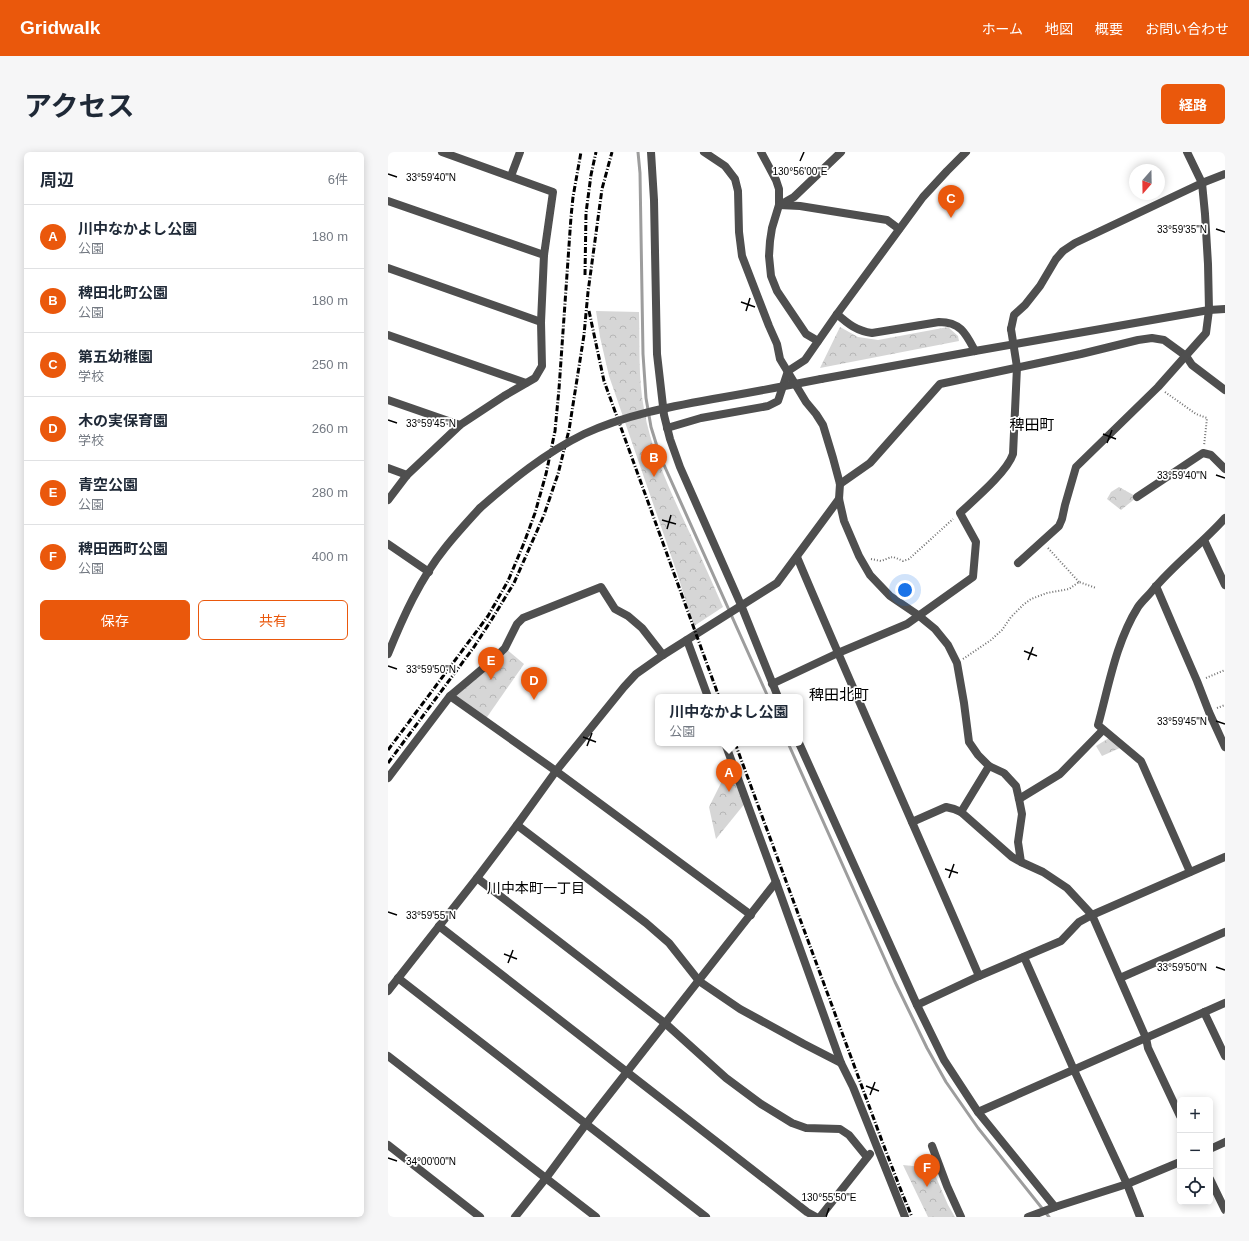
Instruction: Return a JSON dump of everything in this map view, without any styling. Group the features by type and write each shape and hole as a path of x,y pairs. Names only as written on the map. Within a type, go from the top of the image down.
{"street":[{"path":"388,500 407,475 460,425 504,396 535,378 542,366 541,322 544,254 553,192 442,152"},
{"path":"511,176 520,152"},
{"path":"651,152 654,200 657,354 659,380 667,428 680,467 777,694"},
{"path":"704,152 726,166 735,179 738,191 739,232 742,256 777,344 780,358 806,402 823,425 840,484 839,499 844,521 859,556 870,575 890,596 918,615 935,629 948,646 957,662 969,742 978,755 989,766 1004,774 1016,786 1022,814 1018,842 1021,862"},
{"path":"761,152 776,180 779,189 779,205 772,228 770,241 769,256 771,276 778,291 806,334 818,341"},
{"path":"779,205 794,197 841,152"},
{"path":"667,428 701,418 768,406 778,401 788,371 805,360 836,314 923,197 966,152"},
{"path":"1018,563 1059,526 1076,467 1158,387 1206,333 1209,310 1208,264 1202,183 1187,152"},
{"path":"772,684 838,653 907,624 973,577 976,542 960,513 997,477 1011,460 1013,454 1018,367 1011,329 1014,315 1040,286 1056,259 1063,251 1075,243 1202,183 1225,174"},
{"path":"388,200 544,254"},
{"path":"779,205 800,206 887,220 900,229"},
{"path":"388,268 541,322"},
{"path":"388,654 416,592 445,548 480,508 519,475 584,434 614,422 646,412 681,405 976,351 1225,308"},
{"path":"836,314 856,329 872,333 947,322 960,327 976,351"},
{"path":"388,335 526,384"},
{"path":"840,484 870,463 940,384 1152,338 1164,340 1186,356 1192,364 1225,390"},
{"path":"388,400 460,425"},
{"path":"1137,497 1203,453 1211,455 1225,468"},
{"path":"388,468 407,475"},
{"path":"388,991 477,878 556,771 624,687 636,674 695,633 777,583 839,499"},
{"path":"1190,872 1141,761 1098,725 1116,657 1126,630 1139,606 1168,573 1204,540 1225,518"},
{"path":"1204,540 1225,585"},
{"path":"388,544 429,572"},
{"path":"797,557 978,976"},
{"path":"388,778 450,696 505,648 517,624 523,618 600,586 615,609 628,616 642,628 663,655"},
{"path":"1156,586 1225,747"},
{"path":"687,640 707,694"},
{"path":"450,696 556,771 751,915"},
{"path":"1020,799 1060,774 1103,730"},
{"path":"726,746 841,1063 853,1087 905,1217"},
{"path":"800,746 917,1005 944,1060 978,1112 1053,1208"},
{"path":"960,812 989,766"},
{"path":"912,822 946,807 954,808 1012,857 1043,872 1067,888 1092,915 1146,1038 1148,1048 1177,1110"},
{"path":"517,825 646,923 669,943 699,981 740,1008 841,1063"},
{"path":"917,1005 978,976 1061,941 1079,922 1092,915 1225,857"},
{"path":"477,878 666,1024 726,1078 761,1104 792,1123 806,1128 840,1129 849,1135 867,1157"},
{"path":"515,1217 776,882"},
{"path":"439,926 807,1212 816,1217"},
{"path":"1120,978 1225,932"},
{"path":"1024,957 1140,1217"},
{"path":"398,978 706,1217"},
{"path":"978,1112 1225,1003"},
{"path":"1204,1012 1225,1056"},
{"path":"388,1056 596,1217"},
{"path":"1213,1148 1225,1142"},
{"path":"388,1145 480,1217"},
{"path":"932,1146 947,1186 962,1217"},
{"path":"820,1217 867,1157 877,1148"},
{"path":"1034,1215 1126,1184 1177,1163"},
{"path":"1213,1185 1225,1210"}],"path":[{"path":"1158,387 1196,414 1207,418 1203,453"},
{"path":"859,556 881,561 889,557 903,561 906,560 921,549 960,513"},
{"path":"1042,541 1078,582 1096,588"},
{"path":"957,662 991,640 1002,630 1011,617 1023,605 1047,592 1069,589 1078,582"},
{"path":"1197,681 1225,670"}],"green space":[{"path":"596,311 639,312 642,397 650,436 669,487 723,607 694,626 609,376"},
{"path":"840,327 858,337 878,340 948,327 958,336 959,341 820,368"},
{"path":"1119,487 1137,497 1121,510 1107,499 1111,492"},
{"path":"505,648 524,664 485,720 450,696"},
{"path":"1109,738 1120,748 1102,756 1096,746"},
{"path":"728,752 746,802 716,839 709,807 721,783"},
{"path":"903,1165 932,1168 948,1205 955,1217 928,1217"}],"waterway":[{"path":"638,152 640,173 643,354 646,398 651,427 660,456 767,694"},
{"path":"789,746 895,982 927,1048 946,1082 978,1128 1049,1217"}],"railway":[{"path":"388,750 488,616 508,581 535,513 546,474 555,431 571,217 581,152"},
{"path":"585,275 586,213 591,175 596,152"},
{"path":"388,763 474,647 492,619 514,583 544,515 558,474 569,430 584,335 588,292 602,189 612,152"},
{"path":"589,311 604,381 718,694"},
{"path":"736,746 882,1141 912,1217"}],"place":[{"name":"第五幼稚園","path":"951,218"},
{"name":"稗田北町公園","path":"654,477"},
{"name":"青空公園","path":"491,680"},
{"name":"木の実保育園","path":"534,700"},
{"name":"川中なかよし公園","path":"729,792"},
{"name":"稗田西町公園","path":"927,1187"}],"district":[{"name":"稗田町","path":"1032,424"},
{"name":"稗田北町","path":"839,694"},
{"name":"川中本町一丁目","path":"536,888"}]}
